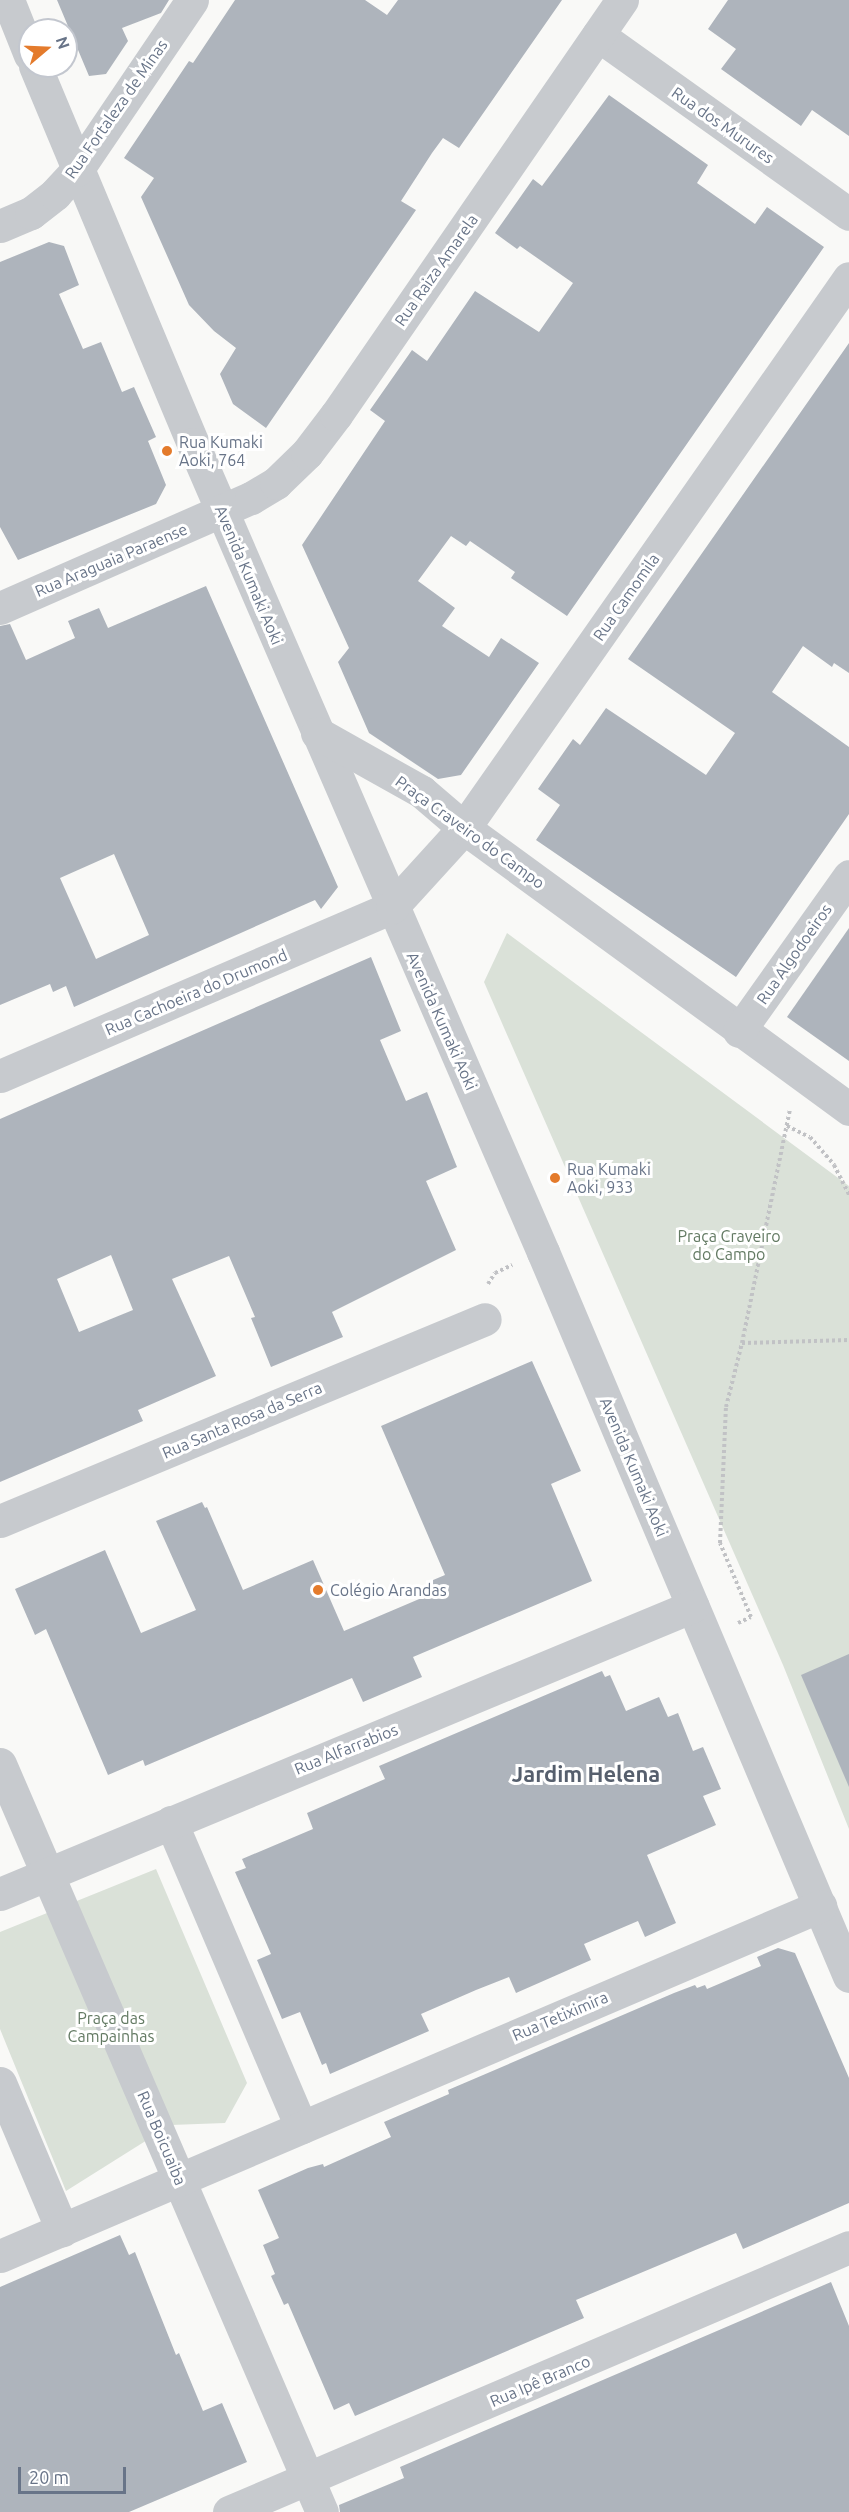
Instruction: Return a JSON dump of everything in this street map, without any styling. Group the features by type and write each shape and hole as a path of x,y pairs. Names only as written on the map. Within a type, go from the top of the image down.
{"street":[{"path":"8,0 18,25"},
{"name":"Rua Fortaleza de Minas","path":"0,226 31,213 55,194 77,170 192,0"},
{"name":"Rua Raiza Amarela","path":"222,511 251,498 276,483 307,453 336,415 622,0"},
{"name":"Rua dos Murures","path":"598,35 849,214"},
{"name":"Avenida Kumaki Aoki","path":"40,78 317,733 368,844 392,907 543,1252 849,1976"},
{"name":"Rua Camomila","path":"392,907 464,828 849,278"},
{"name":"Rua Araguaia Paraense","path":"0,608 222,511"},
{"name":"Praça Craveiro do Campo","path":"317,733 422,792 464,828 739,1031 849,1109"},
{"name":"Rua Algodoeiros","path":"739,1031 849,876"},
{"name":"Rua Cachoeira do Drumond","path":"0,1076 392,907"},
{"name":"Rua Santa Rosa da Serra","path":"0,1521 485,1319"},
{"name":"Rua Alfarrabios","path":"0,1894 47,1872 693,1606"},
{"name":"Rua Boicuaiba","path":"0,1764 322,2512"},
{"path":"0,2256 301,2127 171,1822"},
{"name":"Rua Tetiximira","path":"301,2127 820,1906"},
{"path":"0,2083 62,2230"},
{"name":"Rua Ipê Branco","path":"229,2512 849,2247"}],"path":[{"path":"706,1638 751,1617 720,1544 726,1407 742,1343 798,1073"},
{"path":"787,1126 810,1137 834,1165 849,1195"},
{"path":"485,1319 490,1311 487,1286 495,1272 543,1252"},
{"path":"742,1343 849,1340"}],"green space":[{"name":"Praça Craveiro do Campo","path":"507,933 849,1186 849,1829 783,1665 484,982"},
{"name":"Praça das Campainhas","path":"156,1869 247,2083 225,2123 171,2125 66,2191 0,2029 0,1932"}],"building":[{"path":"57,0 169,0 161,13 122,28 128,41 106,74 89,76 78,50 78,18 65,18"},
{"path":"235,0 365,0 387,15 398,0 562,0 459,148 443,138 432,153 401,201 416,210 266,428 233,404 220,374 236,348 214,331 189,305 141,197 154,178 124,158 189,61 193,63"},
{"path":"728,0 849,0 849,136 812,110 801,126 721,69 736,49 708,29"},
{"path":"609,95 708,165 697,183 755,224 767,207 824,247 567,616 511,578 515,572 470,541 466,546 451,536 418,581 455,608 442,626 489,657 501,638 539,663 461,775 438,779 369,733 338,662 349,648 302,545 385,421 370,410 412,350 427,361 475,291 539,332 573,283 520,246 517,249 495,233 533,179 542,186"},
{"path":"49,242 64,246 79,285 59,294 83,349 101,342 122,392 134,387 156,437 148,441 166,485 156,504 18,560 0,527 0,262"},
{"path":"849,343 849,673 834,663 832,667 803,646 772,692 849,747 849,814 736,977 536,840 560,805 538,789 573,739 580,745 606,708 706,775 735,733 628,659"},
{"path":"206,586 338,887 321,909 315,900 74,1007 66,986 53,992 50,984 0,1005 0,626 10,624 26,660 75,638 68,621 99,608 108,628","holes":["114,854 149,935 96,959 60,878"]},
{"path":"849,928 849,1061 787,1017"},
{"path":"371,957 401,1031 380,1040 406,1101 427,1092 457,1167 426,1181 456,1250 332,1312 343,1337 271,1367 251,1318 255,1317 229,1256 172,1279 216,1376 138,1410 143,1421 0,1482 0,1119","holes":["111,1255 133,1310 79,1332 57,1279"]},
{"path":"532,1361 581,1471 551,1484 592,1581 413,1657 422,1677 363,1702 352,1678 145,1766 143,1760 108,1775 46,1629 35,1635 15,1589 105,1550 141,1633 196,1610 156,1521 202,1502 205,1508 207,1507 243,1590 313,1560 344,1631 431,1594 426,1583 445,1575 381,1426"},
{"path":"849,1654 849,1787 801,1675"},
{"path":"602,1671 605,1677 610,1675 626,1711 659,1697 668,1717 678,1713 693,1751 703,1747 721,1789 703,1796 716,1825 647,1855 676,1923 645,1937 638,1921 584,1944 591,1960 516,1993 509,1977 421,2014 429,2031 330,2074 326,2063 322,2065 300,2012 282,2019 257,1960 271,1954 235,1872 246,1868 242,1859 313,1829 307,1813 385,1779 379,1766"},
{"path":"778,1948 795,1953 849,2078 849,2203 743,2249 736,2233 576,2300 584,2318 355,2416 349,2403 334,2410 288,2303 284,2305 271,2276 275,2274 263,2245 279,2238 258,2190 308,2168 323,2164 324,2167 391,2137 384,2122 449,2094 448,2090 674,1993 695,1985 697,1988 705,1985 707,1989 761,1966 757,1957"},
{"path":"120,2235 129,2255 135,2252 176,2355 179,2353 203,2411 222,2403 247,2462 129,2512 0,2512 0,2287"},
{"path":"831,2282 849,2326 849,2512 340,2512 339,2505 404,2478 400,2467"}],"place":[{"name":"Rua Kumaki Aoki, 764","path":"167,451"},
{"name":"Rua Kumaki Aoki, 933","path":"555,1178"},
{"name":"Colégio Arandas","path":"318,1590"}],"district":[{"name":"Jardim Helena","path":"586,1774"}]}
